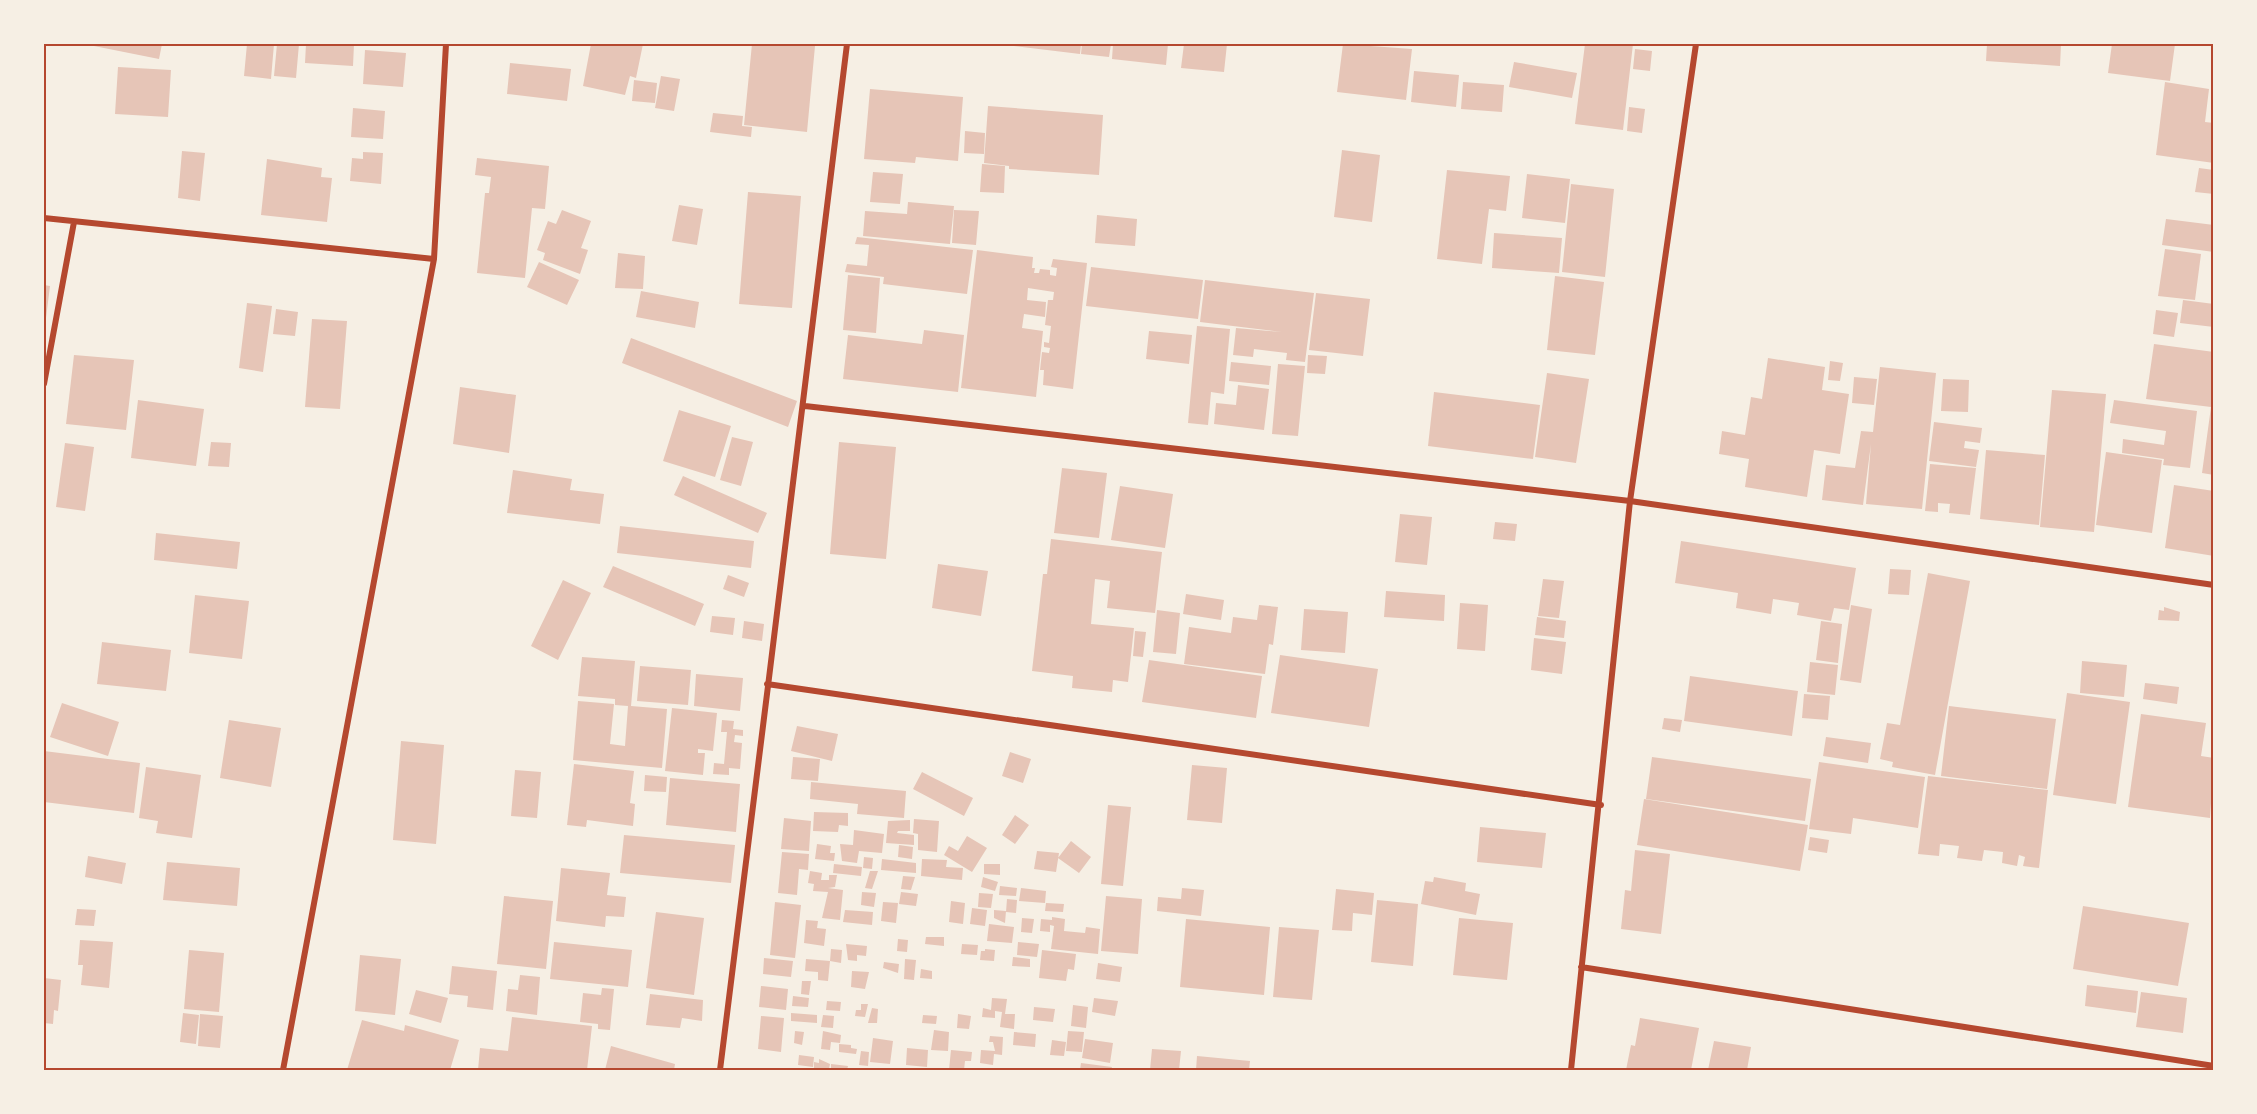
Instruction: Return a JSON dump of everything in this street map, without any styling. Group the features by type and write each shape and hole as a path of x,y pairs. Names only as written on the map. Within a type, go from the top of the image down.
{"street":[{"path":"283,1071 434,259 446,44"},
{"path":"720,1071 767,684 805,406 847,44"},
{"path":"1571,1071 1601,805 1630,501 1696,44"},
{"path":"44,218 434,259"},
{"path":"44,384 74,222"},
{"path":"805,406 1630,501 2214,585"},
{"path":"767,684 1601,805"},
{"path":"1581,967 2214,1066"}],"building":[{"path":"84,44 162,44 159,59"},
{"path":"247,44 274,44 271,79 244,76"},
{"path":"277,44 299,44 296,78 274,76"},
{"path":"306,44 354,44 353,66 305,63"},
{"path":"591,44 643,44 636,78 630,76 625,95 583,86"},
{"path":"752,44 815,46 807,132 744,125"},
{"path":"998,44 1081,44 1080,54"},
{"path":"1082,44 1111,44 1109,57 1081,54"},
{"path":"1113,44 1168,44 1166,65 1112,59"},
{"path":"1184,44 1227,44 1224,72 1181,68"},
{"path":"1343,44 1412,49 1406,100 1337,92"},
{"path":"1585,44 1633,44 1623,130 1575,124"},
{"path":"1987,44 2061,44 2060,66 1986,61"},
{"path":"2112,44 2175,44 2170,81 2108,73"},
{"path":"1635,49 1652,51 1650,71 1633,69"},
{"path":"365,50 406,53 403,87 363,84"},
{"path":"1514,62 1577,73 1572,98 1509,87"},
{"path":"510,63 571,69 567,101 507,94"},
{"path":"118,67 171,70 168,117 115,114"},
{"path":"1414,71 1459,75 1456,107 1411,102"},
{"path":"661,76 680,79 674,111 655,108"},
{"path":"634,80 657,83 655,103 632,101"},
{"path":"1463,82 1504,85 1502,112 1461,109"},
{"path":"2165,82 2209,89 2205,122 2214,123 2214,163 2156,155"},
{"path":"870,89 963,97 958,161 916,157 915,163 864,159"},
{"path":"988,106 1103,115 1099,175 1009,169 1009,166 984,163"},
{"path":"1629,107 1645,109 1642,133 1627,131"},
{"path":"353,108 385,111 383,139 351,137"},
{"path":"713,113 743,116 742,126 752,127 751,137 710,132"},
{"path":"965,131 985,133 984,154 964,153"},
{"path":"1342,150 1380,155 1372,222 1334,217"},
{"path":"182,151 205,153 200,201 178,198"},
{"path":"363,152 383,153 381,184 350,181 352,158 363,159"},
{"path":"477,158 549,166 545,209 532,208 525,278 477,273 485,193 489,193 491,177 475,175"},
{"path":"267,159 322,168 321,177 332,178 327,222 261,215"},
{"path":"982,164 1005,166 1004,193 980,192"},
{"path":"2199,168 2214,170 2214,194 2195,192"},
{"path":"1447,170 1510,176 1506,211 1489,209 1482,264 1437,259"},
{"path":"873,172 903,174 900,204 870,202"},
{"path":"1527,174 1570,179 1565,223 1522,218"},
{"path":"1571,184 1614,189 1605,277 1562,272"},
{"path":"748,192 801,196 792,308 739,304"},
{"path":"908,202 954,206 950,244 863,236 865,211 907,214"},
{"path":"679,205 703,209 697,245 672,241"},
{"path":"562,210 591,221 581,248 588,250 580,274 543,260 545,253 537,250 548,221 556,224"},
{"path":"954,210 979,211 976,245 952,243"},
{"path":"1097,215 1137,219 1135,246 1095,243"},
{"path":"2166,219 2214,225 2214,252 2162,245"},
{"path":"1494,233 1562,238 1559,273 1492,268"},
{"path":"857,237 973,250 967,294 883,284 884,277 845,272 847,264 867,266 869,245 855,244"},
{"path":"2165,249 2201,254 2195,300 2158,296"},
{"path":"977,250 1033,257 1034,273 1039,273 1040,269 1050,270 1050,275 1056,276 1057,268 1051,267 1053,259 1087,263 1073,389 1043,385 1044,370 1040,370 1042,352 1049,353 1050,348 1044,347 1044,342 1049,343 1051,326 1045,325 1048,300 1053,300 1054,292 1028,288 1027,300 1046,302 1045,317 1024,314 1022,328 1043,331 1036,397 961,388"},
{"path":"618,253 645,256 643,289 615,288"},
{"path":"539,262 579,280 567,305 527,287"},
{"path":"1091,267 1203,280 1198,319 1086,306"},
{"path":"848,275 880,278 876,333 843,330"},
{"path":"1555,276 1604,282 1595,355 1547,350"},
{"path":"1205,280 1314,293 1305,362 1286,360 1287,353 1254,349 1253,357 1233,355 1236,328 1282,332 1200,322"},
{"path":"44,285 50,286 45,326 44,326"},
{"path":"641,291 699,302 695,328 636,317"},
{"path":"1316,293 1370,299 1363,356 1309,350"},
{"path":"2183,300 2214,304 2214,327 2180,323"},
{"path":"247,303 272,306 263,372 239,368"},
{"path":"276,309 298,312 295,336 273,334"},
{"path":"2156,310 2178,313 2174,337 2153,334"},
{"path":"312,319 347,321 340,409 305,407"},
{"path":"1197,326 1230,329 1224,394 1211,392 1208,425 1188,423"},
{"path":"924,330 964,335 958,392 843,379 848,335 922,344"},
{"path":"1149,331 1192,335 1189,364 1146,359"},
{"path":"631,338 797,401 788,427 622,363"},
{"path":"2154,344 2214,352 2214,475 2202,473 2211,407 2146,399"},
{"path":"74,355 134,360 126,430 66,424"},
{"path":"1308,355 1327,356 1325,374 1307,373"},
{"path":"1768,358 1825,367 1822,390 1849,394 1840,454 1814,450 1807,497 1745,487 1749,459 1719,454 1722,431 1745,435 1751,397 1762,399"},
{"path":"1830,361 1843,363 1840,381 1828,380"},
{"path":"1231,362 1271,366 1269,385 1229,381"},
{"path":"1278,364 1305,366 1298,436 1272,434"},
{"path":"1880,367 1936,373 1922,509 1866,504 1871,444 1863,505 1822,500 1826,465 1855,468 1861,431 1873,432"},
{"path":"1547,373 1589,379 1576,463 1535,457"},
{"path":"1854,377 1877,379 1874,405 1852,403"},
{"path":"1943,379 1969,380 1968,412 1941,411"},
{"path":"1238,385 1269,389 1264,430 1214,424 1216,403 1236,405"},
{"path":"460,387 516,395 509,453 453,444"},
{"path":"2052,390 2106,394 2094,532 2040,527"},
{"path":"1434,392 1540,405 1533,459 1428,446"},
{"path":"138,400 204,409 196,466 131,458"},
{"path":"2114,400 2197,411 2190,468 2163,465 2164,459 2122,453 2123,439 2164,445 2166,431 2110,423"},
{"path":"679,410 731,426 715,477 663,461"},
{"path":"1934,422 1982,428 1980,443 1965,441 1964,448 1979,450 1976,467 1929,461"},
{"path":"732,437 753,442 741,486 720,480"},
{"path":"211,442 231,443 229,467 208,466"},
{"path":"839,442 896,447 886,559 830,554"},
{"path":"65,443 94,447 85,511 56,507"},
{"path":"1986,450 2045,455 2039,525 1980,519"},
{"path":"2106,452 2162,460 2152,533 2096,525"},
{"path":"1930,464 1976,468 1970,515 1949,513 1950,504 1938,503 1938,512 1925,511"},
{"path":"1062,468 1107,473 1099,538 1054,533"},
{"path":"513,470 572,479 570,490 604,494 600,524 507,513"},
{"path":"683,476 767,513 758,533 674,495"},
{"path":"2174,485 2214,491 2214,556 2165,548"},
{"path":"1120,486 1173,494 1165,548 1111,540"},
{"path":"1400,514 1432,517 1427,565 1395,562"},
{"path":"1495,522 1517,524 1515,541 1493,539"},
{"path":"620,526 754,541 751,568 617,553"},
{"path":"156,533 240,542 237,569 154,560"},
{"path":"1051,539 1162,552 1155,613 1107,608 1110,581 1095,579 1091,624 1134,628 1128,682 1113,680 1112,692 1072,688 1073,676 1032,671 1043,574 1047,574"},
{"path":"1681,541 1856,568 1849,610 1834,608 1831,621 1797,615 1799,603 1773,599 1771,614 1736,608 1738,593 1675,583"},
{"path":"938,564 988,571 981,616 932,608"},
{"path":"613,566 704,604 695,626 603,587"},
{"path":"1890,569 1911,570 1909,595 1888,594"},
{"path":"1928,573 1970,581 1935,775 1892,767 1893,762 1880,759 1887,723 1900,725"},
{"path":"728,575 749,583 744,597 723,589"},
{"path":"1543,579 1564,581 1559,618 1538,616"},
{"path":"563,580 591,593 558,660 531,646"},
{"path":"1386,591 1445,595 1444,621 1384,617"},
{"path":"1186,594 1224,600 1221,620 1183,614"},
{"path":"195,595 249,601 242,659 189,653"},
{"path":"1460,603 1488,605 1485,651 1457,649"},
{"path":"1259,605 1278,607 1273,645 1269,644 1265,674 1184,664 1189,627 1231,633 1233,617 1257,620"},
{"path":"1851,605 1872,609 1861,683 1840,680"},
{"path":"2164,607 2180,612 2179,621 2158,620 2159,610 2164,611"},
{"path":"1304,609 1348,612 1345,653 1301,650"},
{"path":"1157,610 1180,613 1176,654 1153,652"},
{"path":"712,616 735,618 733,635 710,632"},
{"path":"1537,617 1566,621 1564,638 1535,635"},
{"path":"744,621 764,624 762,641 742,638"},
{"path":"1821,621 1842,624 1838,663 1816,660"},
{"path":"1135,631 1146,632 1143,657 1133,656"},
{"path":"1534,638 1566,642 1562,674 1531,670"},
{"path":"102,642 171,650 166,691 97,684"},
{"path":"1280,655 1378,669 1369,727 1271,713"},
{"path":"582,657 635,661 631,706 667,709 662,768 573,760 578,701 614,704 610,744 625,746 628,706 615,705 615,699 578,696"},
{"path":"1149,660 1262,676 1256,718 1142,702"},
{"path":"2082,661 2127,665 2124,697 2080,693"},
{"path":"1810,662 1838,665 1835,695 1807,692"},
{"path":"640,666 691,670 688,705 637,701"},
{"path":"696,674 743,678 740,711 694,706"},
{"path":"1690,676 1798,691 1792,736 1684,721"},
{"path":"2145,683 2179,687 2177,704 2143,699"},
{"path":"2067,693 2130,702 2116,804 2053,795"},
{"path":"1804,694 1830,696 1828,720 1802,718"},
{"path":"62,703 119,722 108,756 50,737"},
{"path":"1949,706 2056,719 2047,789 1941,776"},
{"path":"672,708 717,713 713,751 698,749 698,753 705,753 703,775 665,771"},
{"path":"2141,714 2206,723 2201,756 2214,758 2210,818 2128,807"},
{"path":"1664,718 1682,720 1680,732 1662,729"},
{"path":"229,720 281,728 271,787 220,778"},
{"path":"722,720 734,721 733,729 743,730 743,736 735,735 734,742 742,743 740,769 729,768 729,775 713,774 714,763 724,764 727,732 721,732"},
{"path":"797,726 838,734 832,761 791,751"},
{"path":"1826,737 1871,743 1868,763 1823,756"},
{"path":"401,741 444,745 436,844 393,840"},
{"path":"44,751 140,763 134,813 44,802"},
{"path":"1010,752 1031,759 1023,783 1002,776"},
{"path":"793,757 820,759 818,781 791,779"},
{"path":"1652,757 1811,779 1805,821 1646,799"},
{"path":"1819,762 1925,777 1918,828 1853,818 1851,834 1809,829"},
{"path":"574,764 634,771 630,803 635,804 633,826 587,820 586,827 567,825"},
{"path":"1192,765 1227,768 1222,823 1187,820"},
{"path":"146,767 201,775 192,838 156,833 158,821 139,818"},
{"path":"515,770 541,772 537,818 511,816"},
{"path":"922,772 973,798 964,816 913,789"},
{"path":"645,775 667,777 666,792 644,791"},
{"path":"1928,776 2048,790 2039,868 2023,866 2025,857 2019,855 2017,866 2002,863 2003,852 1984,850 1982,861 1957,858 1959,846 1940,844 1939,856 1918,854"},
{"path":"670,778 740,784 736,832 666,825"},
{"path":"811,782 906,791 904,818 857,814 858,804 810,799"},
{"path":"1644,799 1808,825 1800,871 1637,845"},
{"path":"1108,805 1131,807 1123,886 1101,884"},
{"path":"814,812 848,813 848,826 839,825 838,832 813,831"},
{"path":"1015,815 1029,825 1015,844 1002,835"},
{"path":"784,818 811,821 809,851 781,849"},
{"path":"914,819 939,821 937,852 918,850 918,834 913,833"},
{"path":"910,820 910,831 898,831 897,833 914,835 914,845 886,843 888,821"},
{"path":"1480,827 1546,833 1542,868 1477,862"},
{"path":"854,830 884,834 882,853 859,851 857,863 842,861 840,844 853,845"},
{"path":"624,835 735,845 731,883 620,873"},
{"path":"967,836 987,848 972,872 944,855 949,846 958,851"},
{"path":"1810,837 1829,840 1827,853 1808,850"},
{"path":"1071,841 1091,857 1079,873 1058,858"},
{"path":"817,844 831,846 830,853 835,853 834,861 815,859"},
{"path":"899,845 913,847 912,859 898,857"},
{"path":"1635,850 1670,854 1661,934 1621,929 1625,890 1631,891"},
{"path":"1037,851 1059,853 1056,872 1034,869"},
{"path":"782,852 809,854 808,870 799,869 797,895 778,893"},
{"path":"88,856 126,863 122,884 85,877"},
{"path":"864,857 873,858 872,869 863,868"},
{"path":"882,859 916,863 916,873 881,870"},
{"path":"922,859 947,860 946,867 963,868 962,880 921,876"},
{"path":"167,862 240,868 237,906 163,900"},
{"path":"834,864 862,867 861,876 833,873"},
{"path":"984,864 1000,864 1000,875 984,874"},
{"path":"561,868 610,873 607,895 626,897 624,917 606,916 605,927 556,921"},
{"path":"810,871 822,873 821,880 829,880 829,875 837,875 835,887 828,888 843,890 840,920 822,918 828,892 813,891 814,884 808,883"},
{"path":"870,871 878,871 872,889 865,888"},
{"path":"903,876 915,877 911,890 901,889"},
{"path":"983,877 998,882 995,891 981,887"},
{"path":"1434,877 1466,883 1465,891 1480,894 1476,915 1421,904 1425,881 1433,882"},
{"path":"1000,886 1017,888 1016,896 999,895"},
{"path":"1021,888 1046,891 1045,903 1019,901"},
{"path":"1182,888 1204,890 1201,916 1157,911 1158,897 1181,899"},
{"path":"1336,889 1374,893 1372,915 1353,913 1352,931 1332,930"},
{"path":"862,892 876,893 874,907 861,905"},
{"path":"901,892 918,894 916,906 899,904"},
{"path":"979,893 993,894 991,908 978,907"},
{"path":"504,896 553,901 546,969 497,964"},
{"path":"1106,896 1142,899 1138,954 1101,951"},
{"path":"1007,899 1017,900 1016,913 1006,912"},
{"path":"1377,900 1418,904 1413,966 1371,962"},
{"path":"951,901 965,903 963,924 949,922"},
{"path":"775,902 801,905 795,958 770,955"},
{"path":"883,902 898,903 896,923 881,921"},
{"path":"1046,903 1064,904 1063,912 1045,911"},
{"path":"2083,906 2189,923 2178,986 2073,969"},
{"path":"972,908 987,910 985,926 970,924"},
{"path":"77,909 96,910 94,926 75,925"},
{"path":"845,910 873,912 872,925 843,922"},
{"path":"994,910 1006,911 1005,923 994,918"},
{"path":"656,912 704,918 694,995 646,988"},
{"path":"1052,917 1065,919 1064,931 1085,933 1086,927 1100,929 1098,954 1051,949 1054,926 1050,925 1050,932 1040,931 1041,919 1052,920"},
{"path":"1022,918 1034,919 1032,933 1021,932"},
{"path":"1459,918 1513,923 1507,980 1453,975"},
{"path":"1186,919 1270,927 1264,995 1180,987"},
{"path":"806,920 818,921 817,928 826,929 824,946 804,943"},
{"path":"989,924 1014,927 1012,943 987,941"},
{"path":"1279,927 1319,930 1312,1000 1273,997"},
{"path":"926,937 944,937 944,946 925,944"},
{"path":"898,939 908,940 907,952 897,951"},
{"path":"80,940 113,942 109,988 81,985 83,965 78,965"},
{"path":"554,942 632,950 628,987 550,979"},
{"path":"1018,942 1039,944 1037,957 1017,955"},
{"path":"846,944 867,946 866,956 857,955 857,961 848,960"},
{"path":"962,944 978,945 977,955 961,954"},
{"path":"831,949 842,950 841,963 830,961"},
{"path":"189,950 224,953 219,1012 184,1009"},
{"path":"995,950 994,961 980,960 981,951"},
{"path":"1042,950 1076,954 1074,970 1068,969 1066,981 1039,978"},
{"path":"360,955 401,959 395,1015 355,1011"},
{"path":"1013,957 1030,959 1030,967 1012,966"},
{"path":"764,958 793,961 791,977 763,974"},
{"path":"806,959 830,961 828,981 818,980 818,972 805,971"},
{"path":"905,959 916,960 914,980 904,979"},
{"path":"884,962 899,964 898,973 883,968"},
{"path":"1098,963 1122,967 1120,982 1096,979"},
{"path":"452,966 497,971 493,1010 467,1007 468,996 449,994"},
{"path":"921,969 932,971 932,979 920,978"},
{"path":"852,971 869,972 865,989 851,987"},
{"path":"520,975 540,977 537,1015 506,1011 508,989 518,990"},
{"path":"44,978 61,980 58,1011 54,1010 53,1024 44,1023"},
{"path":"802,981 811,981 809,995 801,994"},
{"path":"2087,985 2138,991 2136,1013 2085,1006"},
{"path":"761,986 788,989 786,1010 759,1007"},
{"path":"602,988 614,989 610,1030 598,1029 598,1024 580,1022 583,993 601,995"},
{"path":"416,990 448,998 441,1023 409,1014"},
{"path":"2141,992 2187,998 2183,1033 2136,1027"},
{"path":"650,994 703,1000 702,1021 682,1018 680,1028 646,1025"},
{"path":"793,996 809,998 808,1007 792,1006"},
{"path":"992,998 1007,999 1005,1014 1015,1014 1014,1029 1000,1027 1002,1012 995,1011 995,1018 982,1017 983,1008 991,1010"},
{"path":"1094,998 1118,1001 1115,1016 1092,1012"},
{"path":"827,1001 841,1002 840,1011 826,1010"},
{"path":"861,1004 868,1004 865,1017 855,1016 856,1010 861,1010"},
{"path":"1073,1005 1088,1007 1086,1028 1071,1026"},
{"path":"1034,1007 1055,1009 1053,1022 1033,1020"},
{"path":"872,1008 878,1009 877,1023 868,1023"},
{"path":"183,1013 199,1015 196,1044 180,1042"},
{"path":"791,1013 817,1015 817,1023 791,1021"},
{"path":"200,1014 223,1016 220,1048 198,1046"},
{"path":"958,1014 971,1016 969,1029 957,1028"},
{"path":"823,1015 834,1016 833,1028 821,1027"},
{"path":"923,1015 937,1016 936,1024 922,1023"},
{"path":"761,1016 784,1018 781,1052 758,1049"},
{"path":"512,1017 592,1026 587,1070 478,1070 480,1048 508,1051"},
{"path":"1640,1018 1699,1028 1691,1070 1626,1070 1631,1045 1635,1046"},
{"path":"362,1020 404,1031 405,1025 459,1040 450,1070 347,1070"},
{"path":"934,1030 949,1032 948,1051 931,1050"},
{"path":"795,1031 804,1032 802,1045 794,1043"},
{"path":"823,1031 841,1035 840,1043 831,1042 830,1050 821,1049"},
{"path":"1068,1031 1084,1032 1082,1052 1066,1051"},
{"path":"1014,1032 1036,1034 1035,1047 1013,1045"},
{"path":"990,1036 1003,1037 1002,1055 994,1054 993,1065 980,1063 981,1050 995,1051 993,1042 989,1042"},
{"path":"873,1038 893,1041 890,1064 870,1062"},
{"path":"1085,1039 1113,1043 1110,1063 1082,1058"},
{"path":"1052,1040 1066,1042 1064,1056 1050,1055"},
{"path":"1714,1041 1751,1047 1747,1070 1708,1070"},
{"path":"839,1044 851,1045 851,1048 857,1049 856,1054 839,1052"},
{"path":"611,1046 675,1064 674,1070 605,1070"},
{"path":"907,1048 928,1050 927,1067 906,1065"},
{"path":"1152,1049 1181,1051 1179,1070 1150,1070"},
{"path":"951,1050 972,1052 971,1061 965,1061 964,1070 949,1070"},
{"path":"861,1051 869,1052 868,1066 859,1065"},
{"path":"799,1055 814,1057 813,1067 798,1065"},
{"path":"1197,1056 1250,1061 1249,1070 1196,1070"},
{"path":"819,1059 830,1064 829,1069 814,1068 814,1062 819,1063"},
{"path":"1081,1063 1112,1067 1111,1070 1080,1070"},
{"path":"831,1064 848,1066 847,1070 831,1070"}]}
